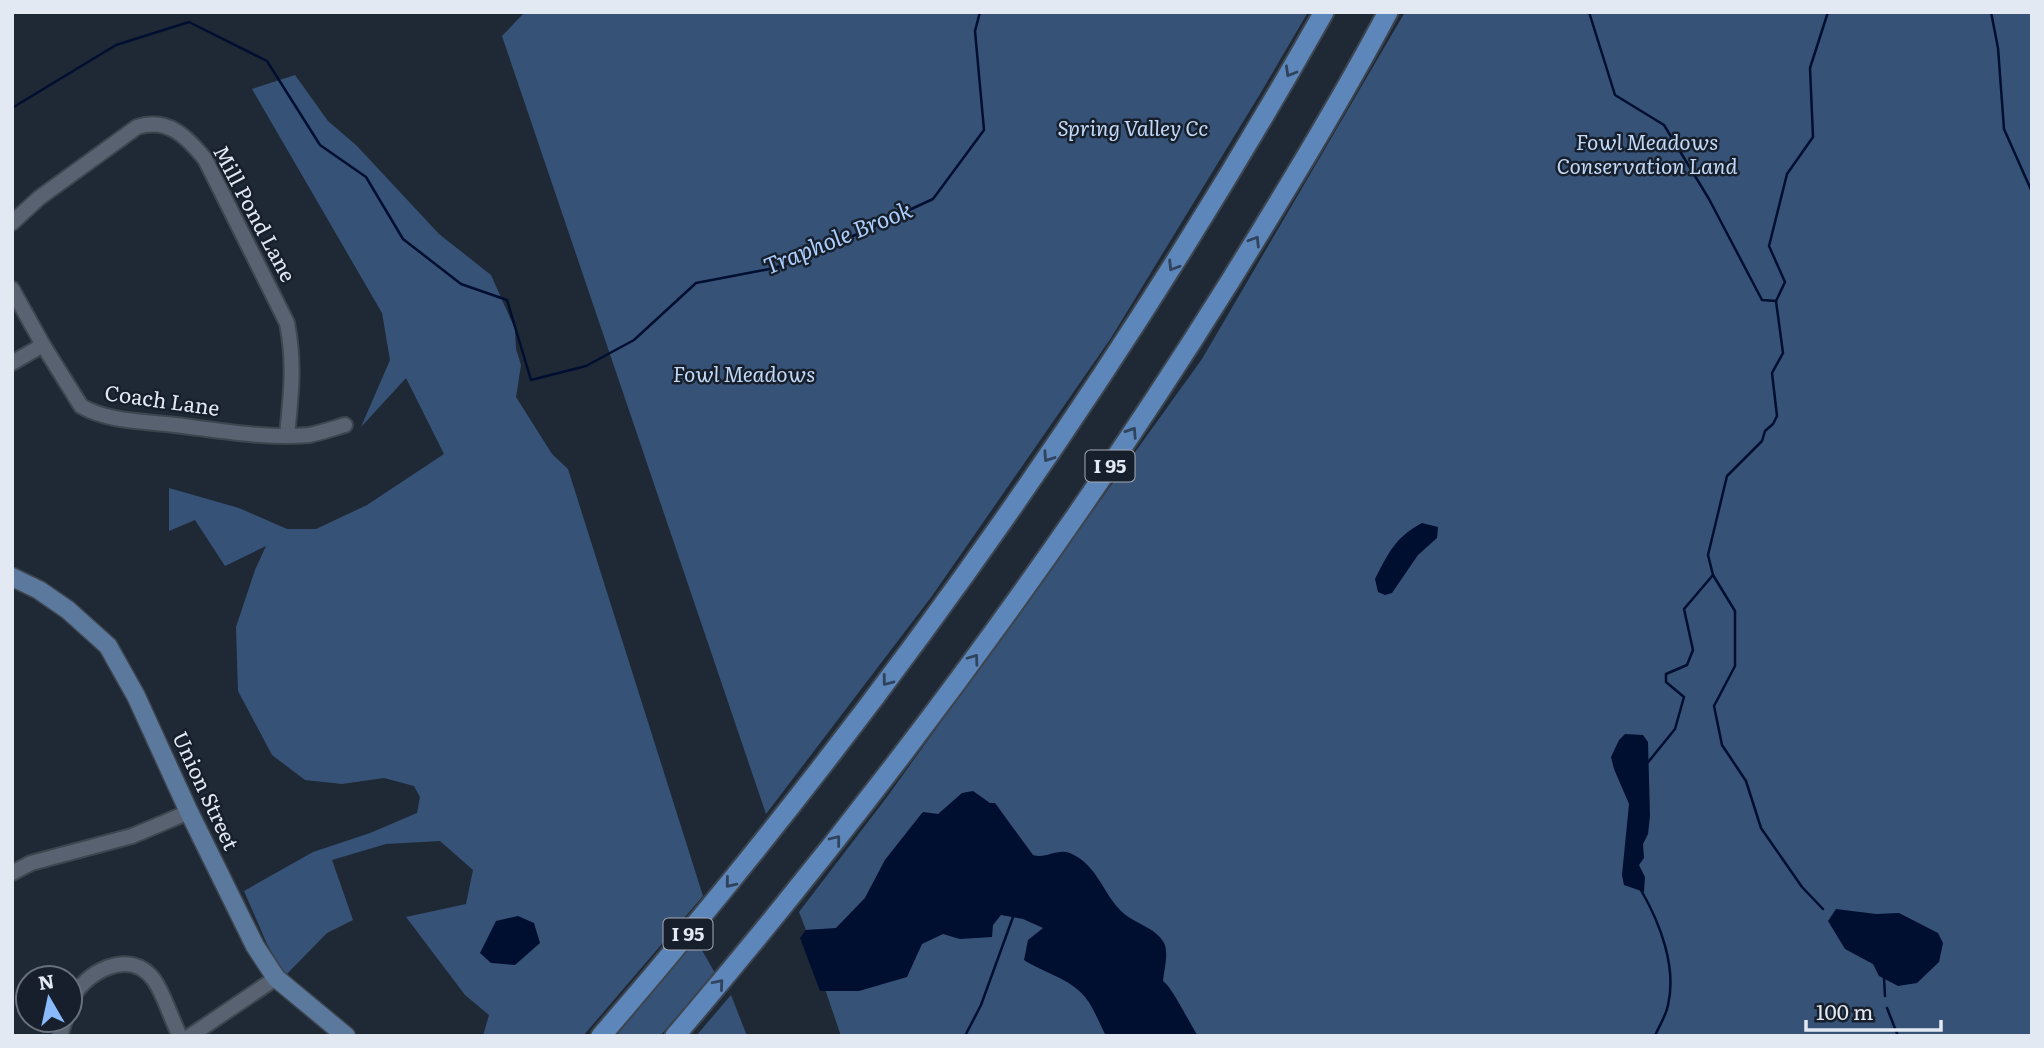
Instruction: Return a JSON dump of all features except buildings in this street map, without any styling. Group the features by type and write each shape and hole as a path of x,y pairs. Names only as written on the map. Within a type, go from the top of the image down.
{"highway":[{"name":"I 95","path":"601,1036 716,900 807,786 983,551 1158,290 1247,146 1324,12"},
{"name":"I 95","path":"675,1036 794,894 876,789 995,631 1073,519 1186,351 1252,246 1388,12"}],"main road":[{"name":"Union Street","path":"12,577 39,590 68,610 108,646 136,696 255,946 275,978 346,1036"}],"street":[{"name":"Mill Pond Lane","path":"12,223 39,198 137,127 147,124 161,125 188,138 205,159 287,323 293,353 287,436"},
{"path":"12,289 43,345 12,363"},
{"name":"Coach Lane","path":"43,345 81,406 91,412 222,431 287,436 312,435 345,425"},
{"path":"12,872 32,863 132,836 189,812"},
{"path":"84,982 112,965 138,967 147,972 155,981 180,1036"},
{"path":"190,1036 275,978"}],"green space":[{"path":"525,12 1308,12 1111,338 932,596 766,814 502,36"},
{"name":"Fowl Meadows Conservation Land","path":"1405,12 2032,12 2032,1036 841,1036 825,989 859,991 922,813 885,860 865,898 836,929 806,930 799,912 887,797 1202,359"},
{"path":"295,75 328,121 357,146 439,234 491,275 515,329 516,349 521,365 516,397 552,454 568,469 703,896 583,1036 483,1036 489,1015 465,995 406,917 466,904 473,870 440,841 386,844 332,860 353,920 327,933 285,976 267,944 244,891 313,852 370,833 417,813 420,797 414,786 384,778 342,784 305,780 272,755 238,691 236,627 266,546 225,566 195,520 169,531 169,488 239,508 287,529 316,529 367,505 444,454 406,378 361,427 390,360 382,313 252,89"},
{"path":"696,940 715,973 660,1036 612,1036"},
{"path":"731,995 747,1036 696,1036"}],"shaded area":[{"path":"1422,523 1438,527 1437,538 1418,555 1392,593 1385,595 1378,592 1375,579 1388,554 1405,534"},
{"path":"1625,734 1643,735 1648,742 1650,816 1648,834 1643,844 1644,858 1639,865 1645,877 1644,892 1624,885 1622,875 1629,804 1611,757"},
{"path":"973,791 990,803 995,803 1033,855 1065,852 1079,858 1093,871 1120,910 1160,938 1166,952 1163,981 1198,1036 1106,1036 1091,1006 1079,991 1024,960 1028,940 1043,928 1023,919 1001,915 993,925 992,937 960,939 943,934 922,944 907,977 859,991 820,991 800,938 806,930 836,928 865,898 885,860 923,812 938,814 962,793"},
{"path":"1836,909 1876,914 1899,913 1938,933 1943,943 1939,962 1917,983 1898,986 1879,976 1873,964 1845,949 1828,921"},
{"path":"518,916 534,923 540,943 515,965 491,963 480,953 496,921"}],"waterway":[{"name":"Traphole Brook","path":"12,108 116,45 189,22 267,61 320,145 366,177 403,239 461,284 507,300 531,380 586,366 634,340 696,283 775,268 827,248 933,199 984,130 975,31 980,12"},
{"path":"1589,12 1615,95 1664,125 1709,199 1762,300 1776,301"},
{"path":"1645,766 1675,729 1684,697 1666,682 1666,674 1687,665 1693,650 1684,609 1713,575 1708,555 1727,476 1762,441 1765,431 1777,416 1772,373 1783,353 1776,301 1785,282 1769,246 1787,174 1813,137 1810,68 1828,12"},
{"path":"1991,12 1998,48 2004,129 2032,192"},
{"path":"1713,575 1735,611 1735,666 1714,706 1722,745 1746,781 1761,828 1802,887 1823,909"},
{"path":"1641,890 1660,931 1670,976 1667,1009 1655,1036"},
{"path":"965,1036 981,1005 1013,917"},
{"path":"1884,978 1885,996"},
{"path":"1887,1008 1898,1036"}],"park label":[{"name":"Spring Valley Cc","path":"1133,129"},
{"name":"Fowl Meadows","path":"744,375"}]}
